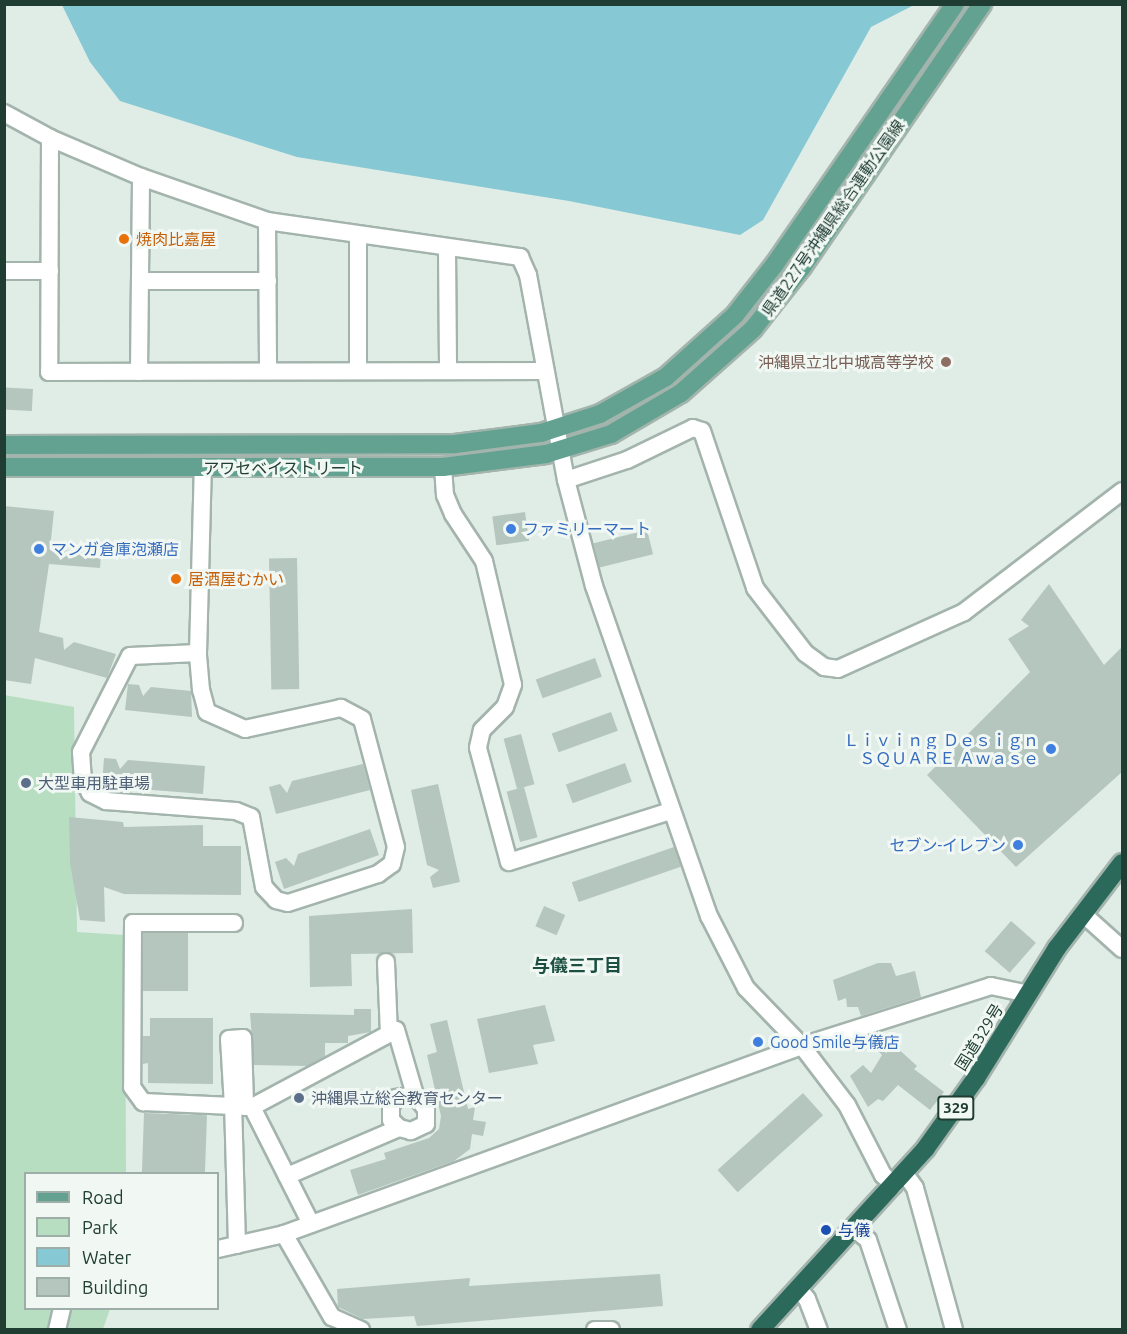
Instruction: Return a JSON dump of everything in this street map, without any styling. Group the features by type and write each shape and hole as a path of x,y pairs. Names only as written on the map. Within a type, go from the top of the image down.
{"highway":[{"name":"国道329号","path":"760,1329 899,1180 952,1115 1028,994 1083,914 1122,863"}],"main road":[{"name":"県道227号沖縄県総合運動公園線","path":"556,429 600,414 666,377 735,315 775,264 955,4"},
{"name":"県道227号沖縄県総合運動公園線","path":"561,451 611,434 659,407 707,374 753,329 802,267 982,4"},
{"name":"アワセベイストリート","path":"4,445 455,444 556,429"},
{"name":"アワセベイストリート","path":"4,467 443,467 561,451"}],"street":[{"path":"4,113 50,138 141,177 267,221 447,250 520,257 528,275 543,371 566,480 594,586 709,916 746,988 802,1046 847,1105 883,1175 915,1188 954,1329"},
{"path":"50,138 49,372 543,371"},
{"path":"140,372 141,177"},
{"path":"267,221 268,371"},
{"path":"358,236 358,370"},
{"path":"447,250 448,371"},
{"path":"4,271 50,271"},
{"path":"140,281 268,281"},
{"path":"566,480 627,460 693,428 702,431 755,588 805,653 824,667 838,669 964,612 1122,491"},
{"path":"443,467 449,504 484,561 513,686 505,708 482,730 478,748 509,862 671,811"},
{"path":"198,653 130,656 81,752 83,779 90,793 106,801 236,811 251,817 264,887 276,900 288,903 378,874 392,864 396,847 363,719 341,708 245,729 222,722 207,712 201,690 198,653 203,468"},
{"path":"1083,914 1122,949"},
{"path":"234,923 132,923 132,1087 143,1102 243,1107 396,1030 416,1095 426,1109 426,1124 411,1131 399,1128 391,1120 391,1106 396,1098 416,1095"},
{"path":"386,962 389,1034"},
{"path":"219,1249 284,1234 802,1046 991,986 1028,994"},
{"path":"243,1107 287,1176 311,1224"},
{"path":"237,1245 243,1107"},
{"path":"287,1176 399,1128"},
{"path":"855,1229 868,1240 898,1329"},
{"path":"284,1234 332,1317 362,1329"},
{"path":"798,1288 807,1299 819,1329"},
{"path":"57,1329 62,1310"},
{"path":"595,1329 611,1329"}],"green space":[{"path":"4,695 74,707 77,932 125,935 126,1172 24,1172 24,1310 110,1310 103,1329 5,1329"}],"water":[{"path":"62,5 914,5 871,27 763,220 740,235 569,201 297,157 120,101 90,62"}],"building":[{"path":"4,387 33,389 32,411 4,410"},
{"path":"4,506 54,511 50,549 101,554 100,568 49,564 39,632 63,638 64,650 74,642 116,654 107,678 35,658 31,684 4,680"},
{"name":"ファミリーマート","path":"525,512 529,541 496,545 492,517"},
{"path":"647,530 653,554 600,568 594,543"},
{"path":"269,558 297,558 299,689 271,689"},
{"path":"1049,584 1104,665 1122,647 1122,772 1016,867 927,775 1030,672 1008,639 1029,626 1021,620"},
{"path":"595,658 602,677 543,698 536,680"},
{"path":"128,684 139,685 143,696 151,687 191,691 192,717 125,710"},
{"path":"611,712 618,731 559,752 552,734"},
{"path":"521,734 534,784 517,789 504,739"},
{"path":"104,758 116,759 120,769 128,760 205,766 203,794 102,786"},
{"path":"625,763 632,782 573,803 566,785"},
{"path":"363,764 370,790 276,814 269,787 280,784 287,793 292,781"},
{"path":"438,784 460,882 433,888 430,877 439,870 427,865 411,790"},
{"path":"524,787 537,837 520,842 507,792"},
{"path":"69,817 123,822 124,827 203,825 203,846 241,846 241,895 124,894 104,887 105,922 80,920 70,863"},
{"path":"370,829 379,855 284,889 275,862 286,858 294,866 298,854"},
{"path":"674,847 681,867 579,902 572,882"},
{"path":"544,906 565,915 557,935 535,926"},
{"path":"412,909 413,953 351,954 352,986 310,987 309,916"},
{"path":"1011,921 1036,943 1010,973 985,951"},
{"path":"143,933 188,933 188,991 143,991"},
{"path":"878,963 891,963 896,976 915,971 921,997 861,1016 858,1007 847,1007 846,998 838,1001 833,980"},
{"path":"545,1005 555,1041 533,1045 538,1064 489,1073 477,1019"},
{"path":"354,1009 371,1009 371,1032 348,1036 348,1043 325,1043 325,1056 307,1066 254,1065 250,1013 354,1015"},
{"path":"150,1018 213,1018 213,1084 148,1083 148,1063 143,1064 143,1036 150,1036"},
{"path":"447,1020 468,1109 475,1107 473,1120 486,1122 483,1136 472,1134 470,1149 454,1161 358,1195 350,1170 386,1159 384,1153 429,1138 439,1129 441,1116 427,1055 437,1052 430,1024"},
{"path":"881,1033 917,1066 914,1069 944,1092 930,1110 898,1085 883,1101 878,1099 868,1107 850,1076 863,1065 871,1073 882,1055 872,1044"},
{"path":"803,1093 823,1115 738,1192 718,1170"},
{"path":"144,1113 207,1115 205,1172 142,1172"},
{"path":"660,1274 663,1306 417,1326 414,1316 363,1319 338,1307 337,1289 470,1278 469,1286"}],"place":[{"name":"焼肉比嘉屋","path":"124,239"},
{"name":"沖縄県立北中城高等学校","path":"946,362"},
{"name":"ファミリーマート","path":"511,529"},
{"name":"マンガ倉庫泡瀬店","path":"39,549"},
{"name":"居酒屋むかい","path":"176,579"},
{"name":"Ｌｉｖｉｎｇ Ｄｅｓｉｇｎ ＳＱＵＡＲＥ Ａｗａｓｅ","path":"1051,749"},
{"name":"大型車用駐車場","path":"26,783"},
{"name":"セブン-イレブン","path":"1018,845"},
{"name":"Good Smile与儀店","path":"758,1042"},
{"name":"沖縄県立総合教育センター","path":"299,1098"},
{"name":"与儀","path":"826,1230"}],"district":[{"name":"与儀三丁目","path":"577,965"}]}
